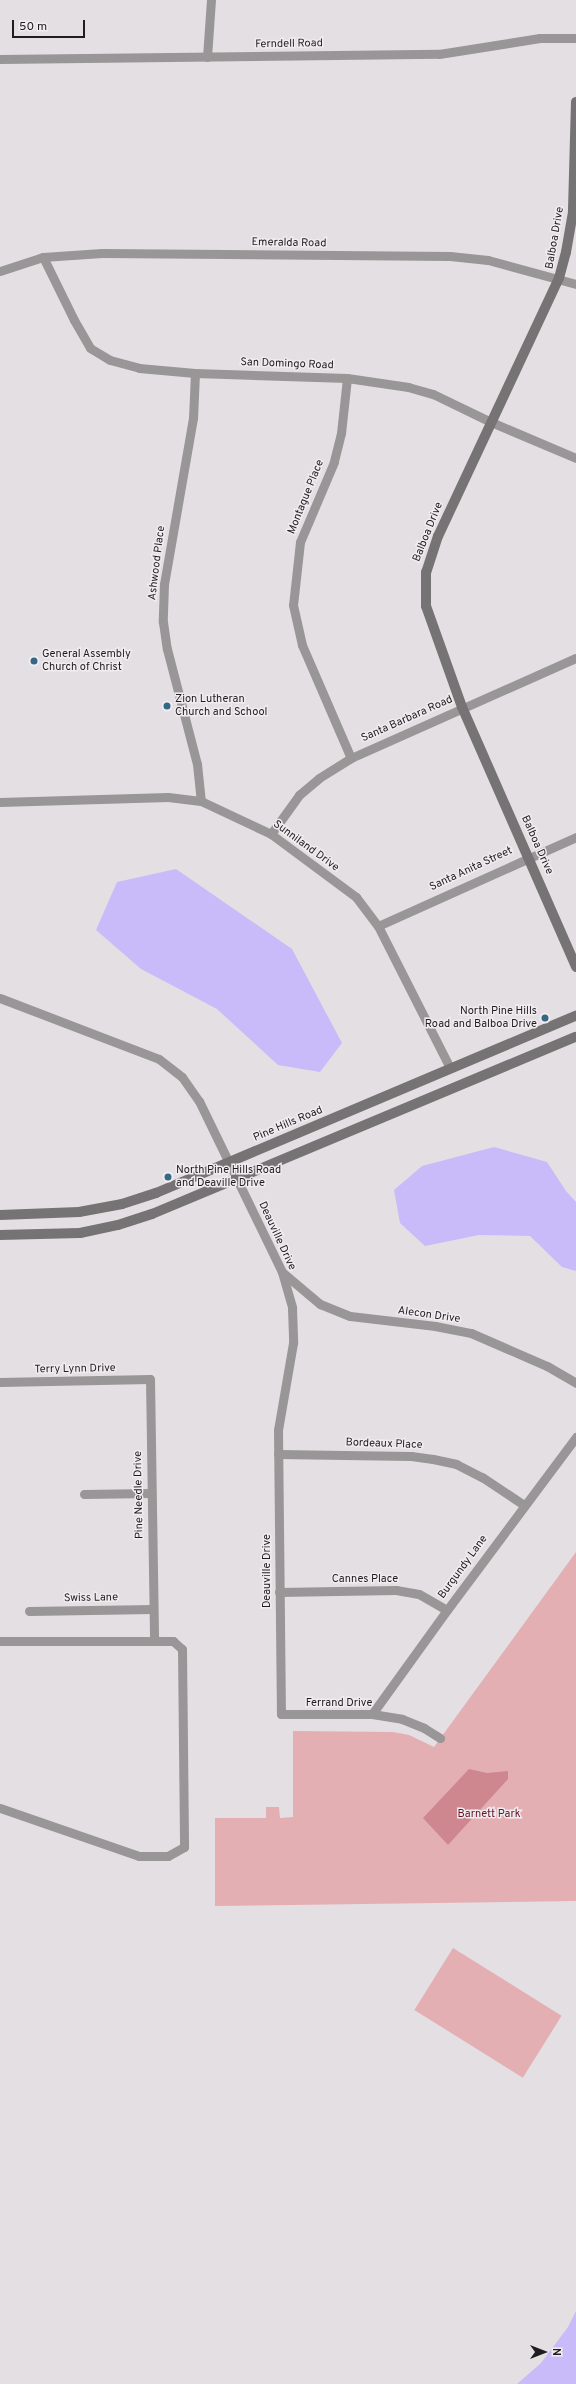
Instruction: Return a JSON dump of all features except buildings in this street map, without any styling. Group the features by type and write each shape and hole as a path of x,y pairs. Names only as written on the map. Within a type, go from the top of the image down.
{"main road":[{"name":"Balboa Drive","path":"576,102 573,212 566,252 559,278 438,536 426,572 426,606 462,707 529,856 576,967"},
{"name":"Pine Hills Road","path":"0,1215 79,1212 122,1204 156,1193 576,1016"},
{"path":"0,1235 80,1233 118,1225 152,1214 576,1037"}],"street":[{"path":"207,57 211,0"},
{"name":"Ferndell Road","path":"0,59 439,54 540,38 576,38"},
{"name":"Emeralda Road","path":"0,271 43,257 102,253 450,256 488,260 559,278 576,284"},
{"name":"San Domingo Road","path":"43,257 74,320 90,348 110,360 139,368 195,373 347,378 408,387 433,394 491,422 576,458"},
{"name":"Ashwood Place","path":"195,373 193,418 164,584 163,622 167,650 198,764 201,801"},
{"name":"Montague Place","path":"347,378 341,432 334,462 300,542 293,605 302,645 351,758"},
{"name":"Santa Barbara Road","path":"271,834 299,795 319,778 351,758 462,707 576,658"},
{"name":"Sunniland Drive","path":"0,802 168,797 201,801 271,834 356,897 378,926 450,1068"},
{"name":"Santa Anita Street","path":"378,926 529,856 576,837"},
{"name":"Deauville Drive","path":"0,998 159,1059 182,1078 199,1101 230,1162 282,1272 292,1308 293,1343 278,1430 280,1714"},
{"name":"Alecon Drive","path":"282,1272 320,1304 350,1316 435,1326 471,1334 541,1363 576,1383"},
{"name":"Terry Lynn Drive","path":"0,1382 150,1379"},
{"name":"Pine Needle Drive","path":"150,1379 154,1641"},
{"name":"Burgundy Lane","path":"372,1714 524,1505 576,1437"},
{"name":"Bordeaux Place","path":"278,1454 411,1456 433,1459 456,1464 482,1477 524,1505"},
{"path":"84,1494 151,1493"},
{"name":"Cannes Place","path":"279,1592 396,1590 419,1594 447,1610"},
{"name":"Swiss Lane","path":"29,1611 153,1610"},
{"path":"0,1641 173,1641 182,1649 184,1847 168,1856 139,1856 0,1808"},
{"name":"Ferrand Drive","path":"280,1714 372,1714 402,1719 424,1728 440,1738"}],"green space":[{"name":"Barnett Park","path":"576,1552 576,1901 215,1906 215,1818 266,1818 266,1807 279,1807 280,1818 293,1817 293,1731 393,1732 409,1735 434,1747"},
{"path":"453,1948 562,2016 523,2078 414,2010"}],"shaded area":[{"path":"176,869 292,949 342,1043 320,1072 278,1065 217,1009 141,969 96,930 117,882"},
{"path":"494,1147 547,1162 566,1191 576,1202 576,1271 562,1267 530,1236 479,1235 425,1246 400,1223 394,1190 422,1166"},
{"path":"469,1769 487,1773 508,1771 508,1779 448,1845 423,1818"},
{"path":"576,2311 576,2384 517,2384 541,2363 568,2327"}],"place":[{"name":"General Assembly Church of Christ","path":"34,661"},
{"name":"Zion Lutheran Church and School","path":"167,706"},
{"name":"North Pine Hills Road and Balboa Drive","path":"545,1018"},
{"name":"North Pine Hills Road and Deaville Drive","path":"168,1177"}]}
